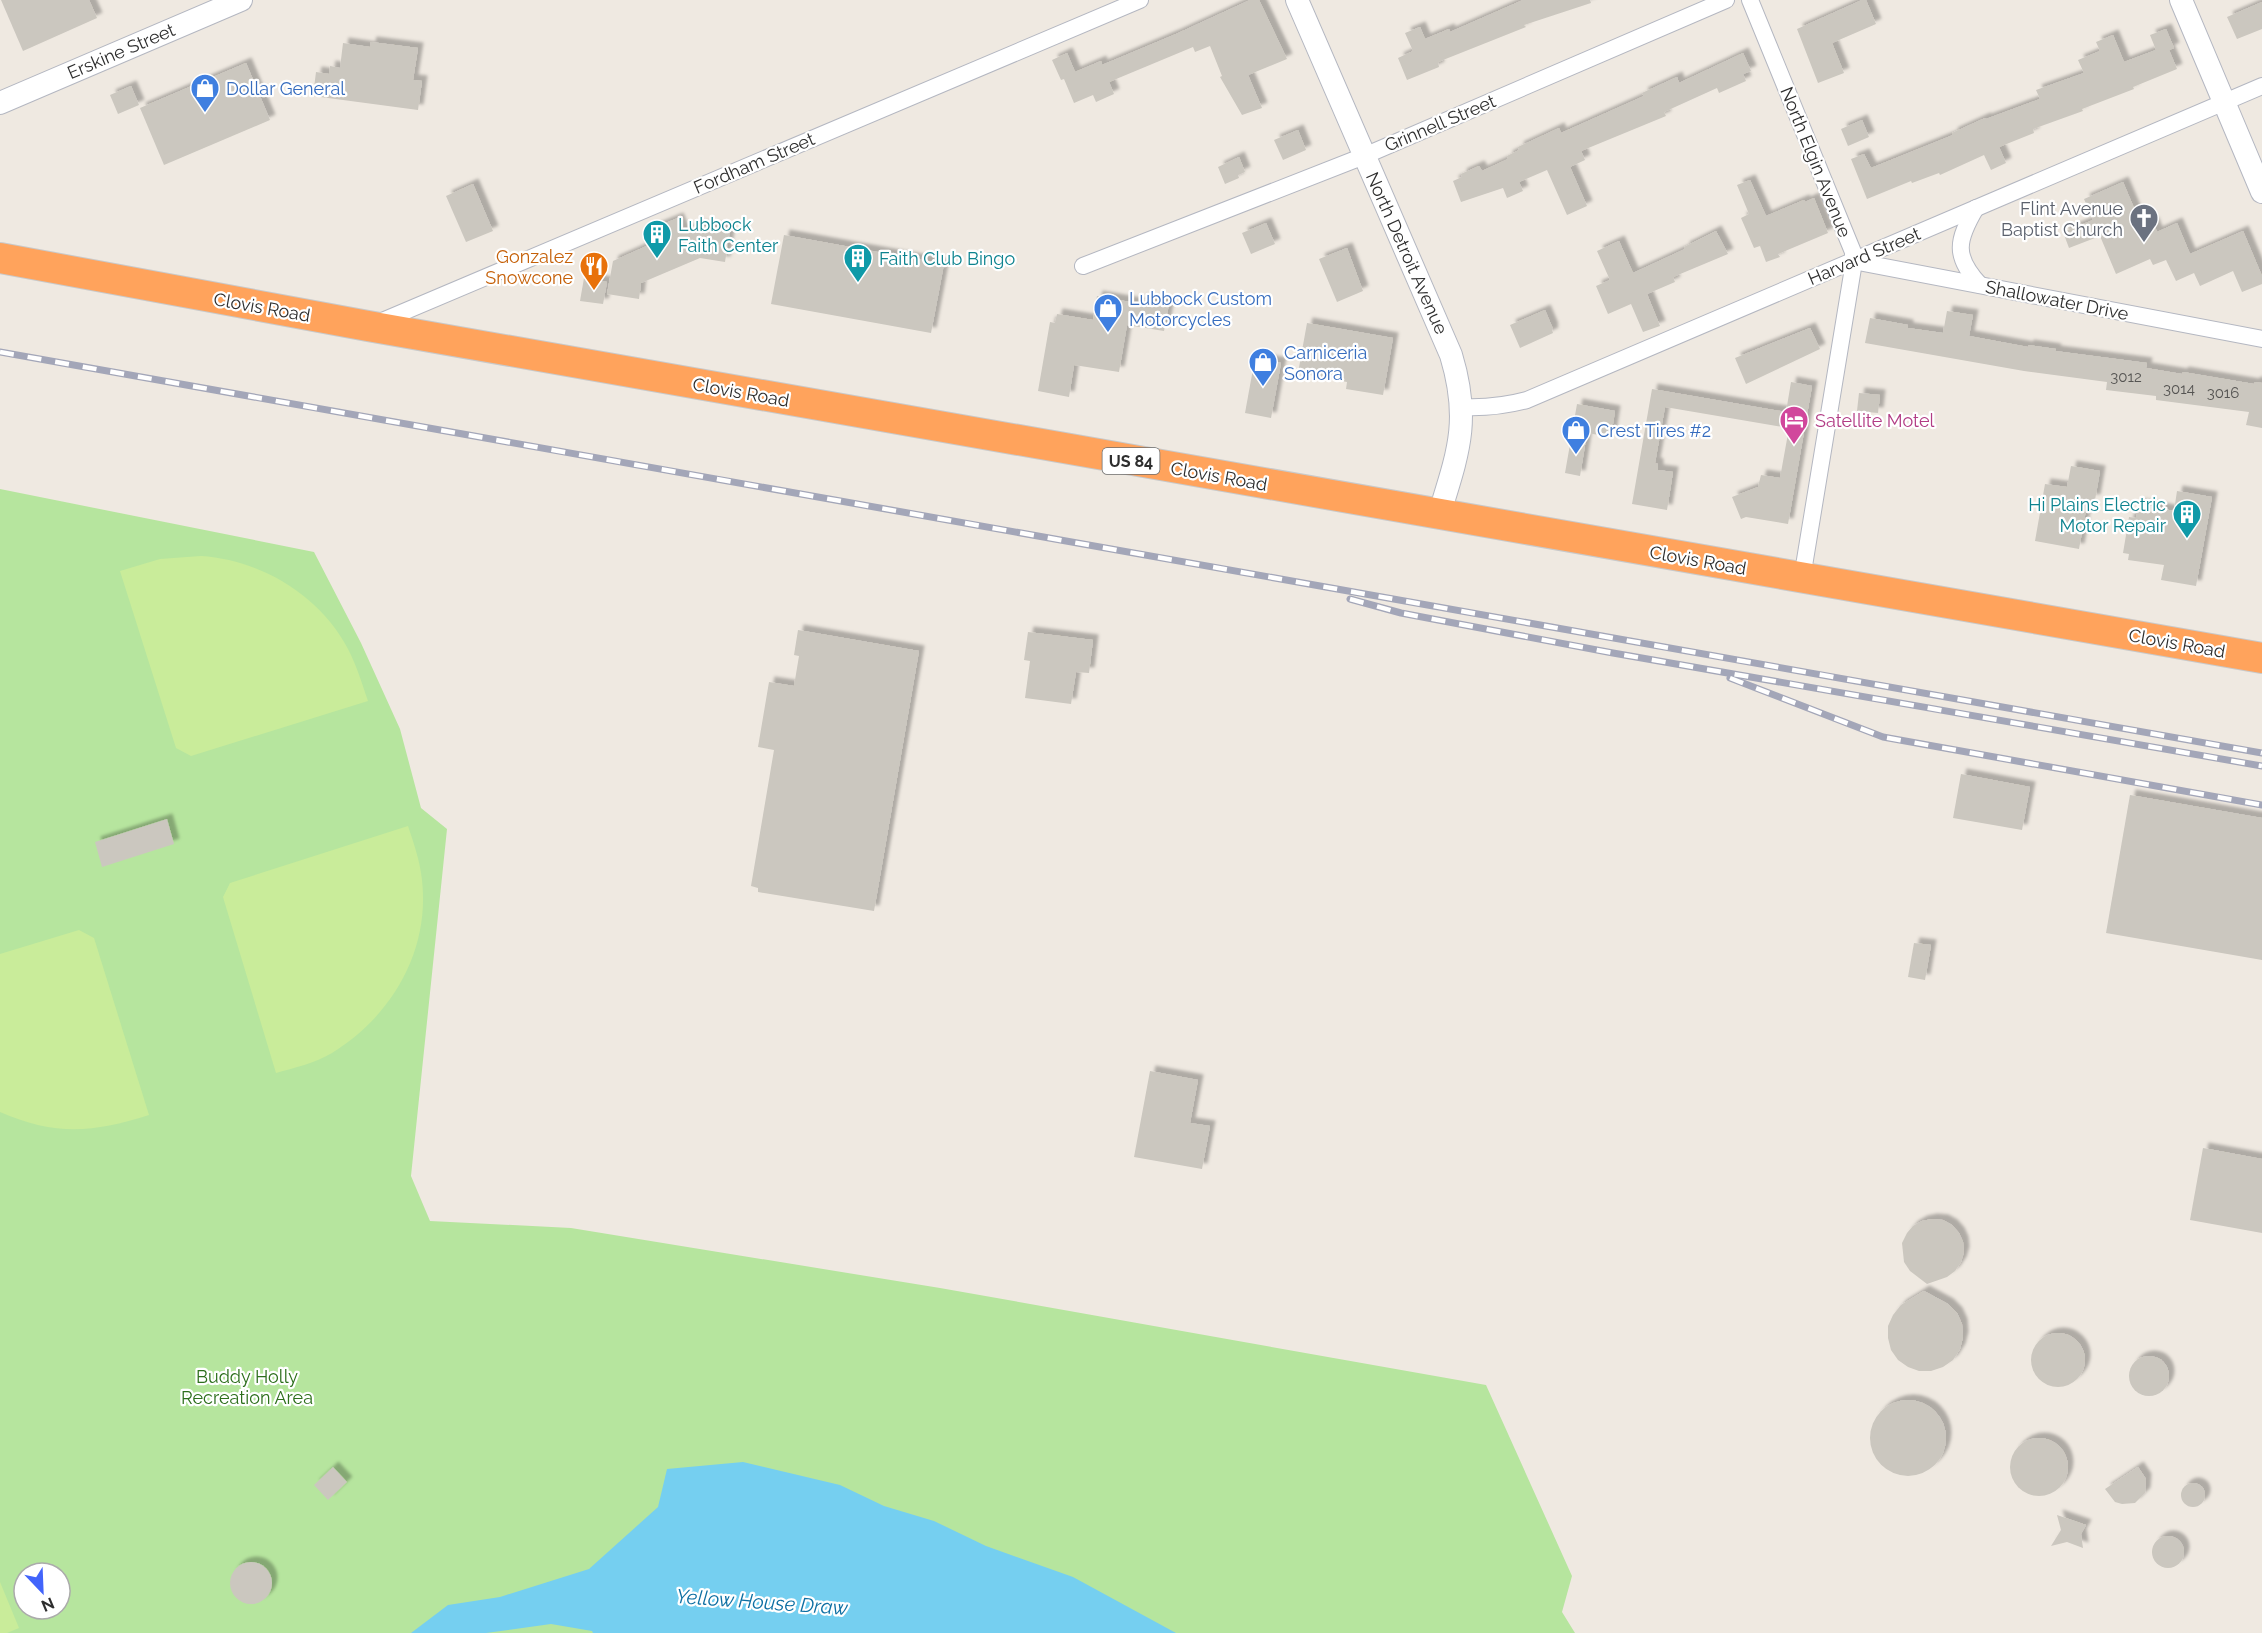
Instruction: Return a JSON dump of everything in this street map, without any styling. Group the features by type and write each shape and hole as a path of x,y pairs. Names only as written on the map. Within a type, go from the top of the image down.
{"highway":[{"name":"Clovis Road","path":"0,258 368,326 2262,658"}],"street":[{"name":"Erskine Street","path":"0,103 241,0"},
{"name":"Fordham Street","path":"368,326 1140,0"},
{"name":"North Detroit Avenue","path":"1297,0 1451,355 1458,378 1462,407 1461,436 1439,515"},
{"name":"Grinnell Street","path":"1083,266 1364,156 1726,0"},
{"name":"North Elgin Avenue","path":"1750,0 1853,252 1802,578"},
{"path":"2181,0 2262,192"},
{"name":"Harvard Street","path":"1462,407 1484,408 1527,400 2262,86"},
{"path":"1976,208 1963,230 1960,254 1965,266 1980,285"},
{"name":"Shallowater Drive","path":"1853,261 2262,339"}],"green space":[{"name":"Buddy Holly Recreation Area","path":"0,489 314,552 361,643 400,729 421,808 447,829 411,1176 430,1221 571,1228 940,1288 1486,1385 1572,1576 1562,1612 1575,1633 0,1633"},
{"path":"201,556 223,559 266,573 305,597 322,612 348,649 368,701 191,756 176,748 120,571 160,559"},
{"path":"408,826 420,866 423,906 420,932 413,956 402,979 389,1001 353,1038 319,1060 276,1073 223,897 230,883"},
{"path":"79,930 94,938 149,1115 110,1126 57,1128 20,1120 0,1112 0,954"},
{"path":"0,1582 12,1611 12,1621 16,1621 19,1628 0,1633"}],"water":[{"name":"Yellow House Draw","path":"743,1462 840,1485 884,1506 934,1521 986,1546 1073,1577 1176,1633 593,1633 551,1624 486,1633 411,1633 448,1605 500,1597 589,1569 658,1507 667,1469"}],"building":[{"path":"1,0 89,0 97,18 23,51"},
{"path":"1250,0 1259,0 1287,59 1248,75 1262,108 1242,115 1220,77 1222,76 1210,46 1195,52 1193,47 1109,82 1114,94 1096,102 1093,95 1074,103 1064,79 1061,80 1052,60 1067,53 1075,72 1101,61 1102,65"},
{"path":"1523,0 1590,0 1591,3 1524,25 1526,27 1438,62 1439,67 1407,80 1398,58 1413,51 1405,33 1420,27 1425,39 1449,29 1450,32"},
{"path":"1866,0 1876,24 1832,43 1844,73 1818,83 1797,29"},
{"path":"2262,2 2262,29 2237,39 2227,17"},
{"path":"2166,29 2174,48 2169,50 2177,69 2082,109 2083,111 2033,129 2034,133 1999,147 2006,163 1991,170 1984,155 1940,175 1939,173 1912,183 1911,181 1867,199 1851,159 1864,154 1871,168 1953,135 1952,133 1985,118 2040,99 2036,90 2084,73 2078,60 2100,51 2096,42 2113,35 2124,62 2156,50 2150,35"},
{"path":"371,42 418,48 413,80 422,81 418,110 313,96 316,72 329,74 330,66 340,68 343,43 370,47"},
{"path":"1743,53 1751,71 1743,74 1746,81 1719,93 1717,88 1664,112 1666,116 1581,151 1585,160 1570,167 1587,206 1567,215 1547,170 1519,182 1523,191 1507,198 1503,188 1461,202 1453,181 1462,177 1461,174 1479,166 1482,171 1508,159 1507,156 1519,150 1518,147 1559,128 1561,133 1644,96 1642,93 1677,77 1679,83"},
{"name":"Dollar General","path":"246,63 270,120 164,165 140,108"},
{"path":"131,86 139,105 118,114 110,95"},
{"path":"1862,120 1869,137 1848,146 1841,129"},
{"path":"1298,130 1306,150 1283,160 1274,140"},
{"path":"1239,157 1245,172 1238,175 1239,178 1225,184 1218,167"},
{"path":"1750,180 1766,216 1814,198 1828,233 1778,254 1780,257 1766,262 1760,246 1754,248 1741,218 1749,214 1737,185"},
{"name":"Flint Avenue Baptist Church","path":"2123,182 2142,227 2153,222 2157,232 2177,223 2190,254 2243,231 2262,276 2262,284 2242,292 2233,271 2200,286 2194,273 2176,281 2166,260 2153,265 2150,259 2116,274 2100,236 2069,248 2063,232 2093,220 2084,199"},
{"path":"473,184 493,231 466,242 446,196"},
{"name":"Lubbock Faith Center","path":"678,218 683,231 697,225 730,230 725,262 700,258 641,283 639,299 607,294 613,261 658,241 653,228"},
{"path":"1266,223 1275,244 1251,254 1242,233"},
{"path":"1716,231 1728,254 1673,277 1675,282 1647,294 1660,326 1643,332 1631,304 1608,314 1596,286 1610,280 1597,251 1619,241 1633,273 1685,249 1684,247"},
{"name":"Faith Club Bingo","path":"784,235 944,264 931,333 771,304"},
{"path":"1347,248 1363,291 1337,302 1319,259"},
{"name":"Gonzalez Snowcone","path":"584,278 607,282 603,304 580,301"},
{"path":"1097,296 1141,304 1142,299 1169,304 1164,331 1127,325 1119,372 1074,365 1069,397 1038,391 1050,322 1055,323 1057,314 1093,320"},
{"path":"1545,310 1553,333 1520,348 1510,325"},
{"path":"1947,311 1973,315 1969,336 2028,347 2028,345 2056,349 2055,351 2147,363 2146,368 2182,374 2183,372 2254,384 2255,382 2262,383 2262,428 2246,425 2249,412 2156,400 2156,396 2106,390 2107,382 2024,371 1865,343 1870,318 1908,325 1908,328 1943,333"},
{"path":"1307,323 1393,338 1383,395 1346,389 1347,382 1298,373"},
{"path":"1810,328 1820,349 1746,384 1735,358"},
{"name":"Carniceria Sonora","path":"1255,358 1281,363 1271,418 1245,413"},
{"name":"Satellite Motel","path":"1791,382 1812,386 1788,524 1746,517 1741,519 1732,497 1758,487 1761,475 1780,478 1789,428 1665,407 1655,463 1658,464 1658,470 1673,472 1667,510 1632,504 1652,389 1786,412"},
{"path":"1859,393 1880,395 1878,413 1857,411"},
{"name":"Crest Tires #2","path":"1577,404 1615,411 1611,437 1587,433 1580,476 1565,473"},
{"path":"2071,466 2100,471 2095,500 2088,499 2079,549 2035,541 2045,484 2067,487"},
{"path":"2177,491 2212,497 2196,586 2161,580 2164,565 2128,560 2129,554 2123,553 2129,517 2136,518 2139,504 2174,511"},
{"path":"798,630 919,651 874,911 758,892 758,888 751,886 774,750 758,747 769,682 794,686 799,656 794,655"},
{"path":"1028,632 1093,640 1089,673 1076,672 1071,704 1025,698 1030,661 1024,660"},
{"path":"1961,774 2030,787 2022,830 1953,818"},
{"path":"2130,795 2262,818 2262,960 2106,933"},
{"path":"167,819 174,844 102,867 95,842"},
{"path":"1914,943 1931,945 1925,980 1908,977"},
{"path":"1150,1071 1198,1080 1190,1123 1210,1126 1202,1169 1134,1157"},
{"path":"2203,1148 2262,1159 2262,1233 2190,1220"},
{"path":"1932,1219 1943,1220 1952,1225 1963,1242 1964,1252 1955,1271 1947,1277 1927,1284 1910,1271 1904,1262 1902,1243 1913,1226"},
{"path":"1924,1291 1948,1304 1957,1313 1962,1324 1963,1337 1960,1349 1953,1360 1931,1371 1919,1371 1898,1360 1891,1350 1888,1338 1888,1326 1893,1315 1901,1305"},
{"path":"2053,1333 2063,1333 2073,1337 2081,1345 2085,1360 2081,1375 2073,1383 2063,1387 2053,1387 2043,1383 2035,1375 2031,1365 2031,1355 2035,1345 2043,1337"},
{"path":"2149,1356 2157,1357 2163,1362 2168,1368 2168,1384 2163,1390 2157,1395 2149,1396 2141,1395 2135,1390 2130,1384 2129,1376 2130,1368 2135,1362 2141,1357"},
{"path":"1908,1400 1922,1403 1935,1411 1943,1424 1946,1438 1943,1452 1935,1465 1922,1473 1908,1476 1894,1473 1881,1465 1873,1452 1870,1438 1873,1424 1881,1411 1894,1403"},
{"path":"2039,1438 2055,1443 2063,1451 2068,1467 2063,1483 2055,1491 2039,1496 2023,1491 2015,1483 2010,1467 2015,1451 2023,1443"},
{"path":"333,1467 347,1482 328,1500 314,1485"},
{"path":"2138,1467 2146,1479 2145,1493 2135,1503 2115,1502 2105,1489"},
{"path":"2193,1483 2201,1487 2205,1495 2201,1503 2193,1507 2185,1503 2181,1495 2185,1487"},
{"path":"2057,1515 2086,1525 2081,1534 2083,1548 2067,1542 2051,1546 2061,1530"},
{"path":"2168,1536 2179,1541 2184,1552 2179,1563 2168,1568 2157,1563 2152,1552 2157,1541"},
{"path":"251,1562 266,1568 272,1583 266,1598 251,1604 236,1598 230,1583 236,1568"}],"railway":[{"path":"0,352 2262,753"},
{"path":"1350,599 1401,613 1613,653 2262,766"},
{"path":"1730,678 1883,737 2262,805"}],"place":[{"name":"Dollar General","path":"205,114"},
{"name":"Flint Avenue Baptist Church","path":"2144,244"},
{"name":"Lubbock Faith Center","path":"657,260"},
{"name":"Faith Club Bingo","path":"858,284"},
{"name":"Gonzalez Snowcone","path":"594,292"},
{"name":"Lubbock Custom Motorcycles","path":"1108,334"},
{"name":"Carniceria Sonora","path":"1263,388"},
{"name":"Satellite Motel","path":"1794,446"},
{"name":"Crest Tires #2","path":"1576,456"},
{"name":"Hi Plains Electric Motor Repair","path":"2187,540"}]}
